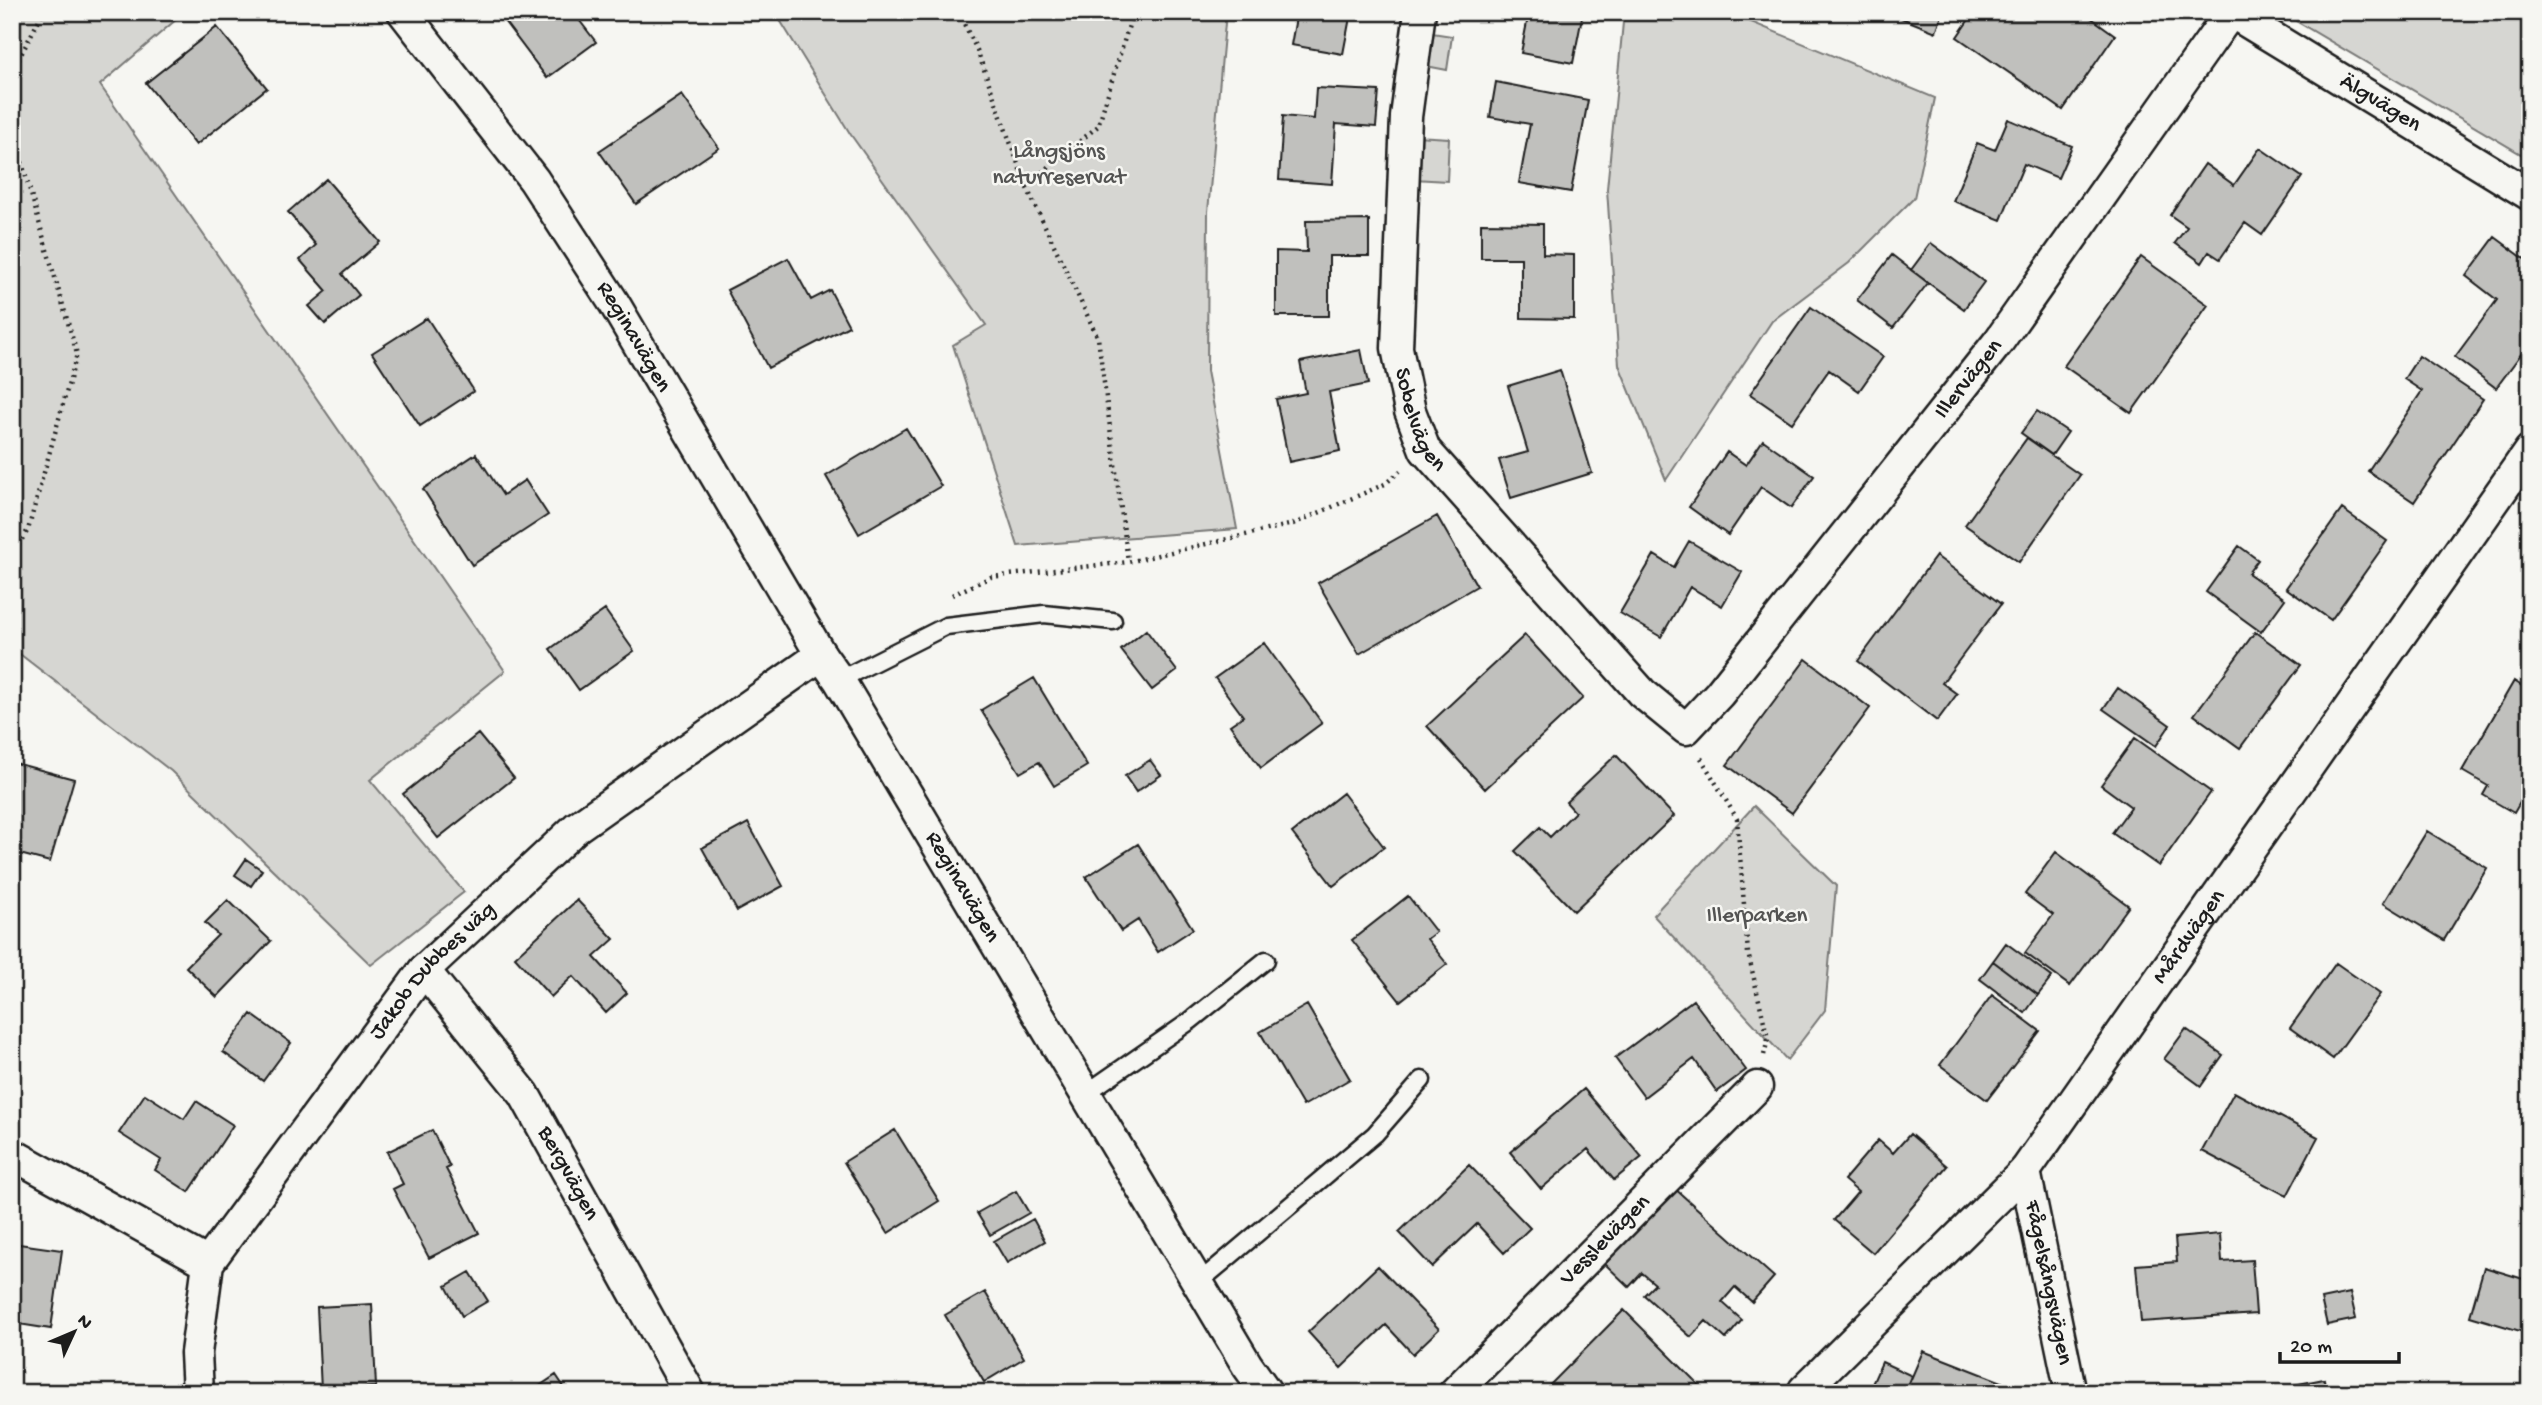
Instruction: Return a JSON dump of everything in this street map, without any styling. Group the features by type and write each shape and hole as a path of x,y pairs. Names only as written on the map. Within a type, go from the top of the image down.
{"street":[{"name":"Reginavägen","path":"403,12 534,180 614,303 821,655 839,680 1198,1283 1267,1393"},
{"name":"Sobelvägen","path":"1420,12 1406,117 1397,348 1410,411 1425,450 1642,693 1685,729"},
{"name":"Älgvägen","path":"2231,12 2530,195"},
{"name":"Illervägen","path":"1685,729 1736,673 1999,341 2231,12"},
{"name":"Mårdvägen","path":"1804,1390 2025,1171 2530,450"},
{"name":"Jakob Dubbes väg","path":"198,1393 196,1353 208,1264 424,970 577,827 821,655"},
{"name":"Bergvägen","path":"424,970 524,1094 690,1393"},
{"name":"Vesslevägen","path":"1454,1393 1757,1087"},
{"path":"12,1154 208,1264"},
{"name":"Fågelsångsvägen","path":"2025,1171 2071,1393"}],"lane":[{"path":"839,680 946,626 1044,614 1113,621"},
{"path":"1085,1094 1190,1021 1266,960"},
{"path":"1198,1283 1375,1134 1422,1080"}],"path":[{"path":"12,72 43,12"},
{"path":"958,12 976,50 1026,186 1097,338 1128,562"},
{"path":"1026,186 1098,126 1133,12"},
{"path":"12,128 77,354 28,530 12,555"},
{"path":"943,599 991,576 1128,562 1293,524 1385,484 1425,450"},
{"path":"1685,729 1737,819 1748,953 1768,1039 1757,1087"}],"green space":[{"path":"12,12 185,12 100,85 505,671 370,780 464,892 371,965 171,771 12,648"},
{"name":"Långsjöns naturreservat","path":"775,12 1226,12 1208,212 1207,371 1237,529 1018,546 953,345 986,325 851,135"},
{"path":"1624,12 1727,12 1935,98 1914,198 1849,263 1772,321 1666,480 1619,365 1607,189"},
{"path":"2281,12 2530,12 2530,150 2526,157"},
{"path":"1426,32 1452,36 1447,70 1421,65"},
{"path":"1416,136 1449,138 1447,181 1414,179"},
{"name":"Illerparken","path":"1754,806 1836,886 1825,1010 1787,1060 1653,915"}],"building":[{"path":"573,12 596,42 547,78 498,13"},
{"path":"1297,12 1351,12 1343,54 1291,45"},
{"path":"1529,12 1583,12 1573,63 1521,53"},
{"path":"1886,12 1943,12 1936,32"},
{"path":"1974,12 2083,12 2115,35 2063,110 1957,37"},
{"path":"217,27 267,88 196,145 146,83"},
{"path":"1496,82 1588,100 1571,192 1519,183 1530,124 1490,117"},
{"path":"1316,88 1379,91 1376,127 1336,124 1332,184 1279,180 1283,116 1314,119"},
{"path":"682,95 719,148 636,204 599,151"},
{"path":"2008,119 2072,146 2058,178 2024,164 2001,220 1953,201 1977,143 1995,150"},
{"path":"2260,148 2302,177 2262,235 2245,223 2220,259 2209,252 2202,263 2175,243 2187,227 2170,215 2205,164 2234,185"},
{"path":"326,179 380,242 342,274 359,295 325,324 309,306 327,291 300,260 316,245 288,212"},
{"path":"1369,220 1369,256 1329,256 1329,316 1276,316 1276,251 1307,252 1306,221"},
{"path":"1481,223 1543,224 1543,254 1574,255 1574,319 1521,318 1521,258 1481,258"},
{"path":"2495,237 2530,263 2530,342 2496,388 2455,357 2497,300 2466,276"},
{"path":"1931,243 1984,282 1964,309 1911,270"},
{"path":"1892,255 1928,283 1893,328 1857,300"},
{"path":"2141,257 2208,305 2131,413 2064,366"},
{"path":"788,258 811,300 830,290 849,326 768,368 727,290"},
{"path":"1811,307 1883,357 1859,391 1829,370 1792,423 1750,394"},
{"path":"427,318 474,391 420,426 372,353"},
{"path":"1361,350 1368,384 1329,392 1340,451 1289,462 1276,399 1306,393 1300,362"},
{"path":"2419,356 2483,399 2414,502 2368,471 2422,391 2404,379"},
{"path":"1560,370 1592,473 1511,498 1499,460 1528,452 1508,386"},
{"path":"2037,411 2068,432 2052,455 2021,433"},
{"path":"906,428 941,486 859,534 826,476"},
{"path":"2027,438 2080,475 2019,562 1965,525"},
{"path":"1763,440 1814,476 1791,508 1761,487 1728,535 1689,507 1727,452 1746,465"},
{"path":"476,454 503,495 525,480 548,515 472,565 423,489"},
{"path":"2342,509 2387,541 2331,620 2286,588"},
{"path":"1437,516 1477,586 1359,654 1318,583"},
{"path":"1689,541 1742,572 1722,606 1690,587 1661,637 1620,613 1654,555 1674,567"},
{"path":"2239,546 2258,560 2248,573 2285,599 2261,632 2206,592"},
{"path":"1936,556 2001,604 1942,683 1957,694 1937,721 1858,661"},
{"path":"605,610 634,651 579,690 550,649"},
{"path":"1146,630 1177,671 1152,690 1121,650"},
{"path":"2255,632 2301,665 2240,748 2194,715"},
{"path":"1525,635 1583,698 1485,789 1427,726"},
{"path":"1264,643 1322,723 1261,768 1230,725 1243,716 1215,678"},
{"path":"1806,659 1870,708 1792,813 1727,765"},
{"path":"1034,678 1087,766 1054,786 1039,762 1020,773 981,710"},
{"path":"2514,681 2530,691 2530,762 2521,778 2530,785 2514,813 2483,795 2488,786 2462,771"},
{"path":"2118,688 2170,725 2156,746 2103,709"},
{"path":"478,734 514,778 438,838 403,794"},
{"path":"2135,738 2211,792 2159,866 2112,833 2131,807 2101,785"},
{"path":"1616,755 1674,816 1574,911 1515,851 1540,827 1550,837 1575,812 1566,802"},
{"path":"1150,760 1161,775 1136,792 1125,776"},
{"path":"15,763 74,779 50,862 12,852"},
{"path":"1343,793 1384,847 1333,886 1292,833"},
{"path":"748,823 783,886 737,911 702,848"},
{"path":"2427,831 2487,868 2444,940 2383,903"},
{"path":"1138,844 1193,929 1158,952 1138,920 1121,931 1086,877"},
{"path":"2056,852 2129,906 2070,986 2025,953 2053,915 2025,894"},
{"path":"246,859 262,870 251,886 235,875"},
{"path":"1408,896 1436,932 1427,939 1447,964 1400,1001 1352,940"},
{"path":"228,900 271,941 217,997 186,967 218,935 205,923"},
{"path":"577,900 614,939 594,957 627,993 606,1013 573,976 551,997 515,957"},
{"path":"2006,943 2052,977 2038,995 1993,961"},
{"path":"1993,961 2038,995 2025,1013 1980,979"},
{"path":"2336,963 2380,994 2333,1059 2290,1028"},
{"path":"1992,995 2040,1031 1987,1100 1940,1065"},
{"path":"1693,1000 1746,1070 1717,1092 1694,1059 1644,1097 1615,1058"},
{"path":"1307,1005 1350,1079 1303,1106 1260,1032"},
{"path":"251,1014 291,1043 263,1081 223,1052"},
{"path":"2186,1029 2223,1055 2201,1086 2164,1059"},
{"path":"1584,1089 1642,1157 1614,1180 1588,1149 1541,1189 1510,1152"},
{"path":"2234,1092 2318,1137 2287,1196 2202,1151"},
{"path":"145,1094 184,1119 196,1101 233,1125 189,1192 155,1170 161,1160 119,1133"},
{"path":"432,1130 450,1167 446,1169 479,1233 429,1258 393,1189 403,1184 387,1152"},
{"path":"895,1130 939,1201 888,1233 844,1162"},
{"path":"1910,1134 1947,1166 1873,1253 1834,1220 1858,1192 1844,1180 1878,1140 1893,1153"},
{"path":"1469,1165 1530,1228 1504,1253 1477,1224 1432,1267 1399,1232"},
{"path":"1673,1187 1774,1277 1752,1302 1735,1287 1722,1302 1742,1320 1726,1339 1706,1321 1691,1337 1644,1295 1655,1284 1642,1273 1629,1287 1605,1264"},
{"path":"1016,1191 1029,1213 990,1235 977,1213"},
{"path":"1033,1219 1045,1241 1007,1263 994,1241"},
{"path":"2220,1234 2222,1262 2252,1260 2256,1314 2141,1322 2136,1265 2177,1262 2175,1238"},
{"path":"12,1243 62,1250 51,1329 12,1323"},
{"path":"1378,1266 1439,1329 1413,1354 1386,1325 1341,1368 1308,1332"},
{"path":"2484,1267 2530,1281 2530,1334 2470,1316"},
{"path":"470,1272 488,1301 462,1316 446,1286"},
{"path":"985,1292 1024,1358 984,1382 945,1315"},
{"path":"2350,1293 2356,1319 2327,1325 2321,1299"},
{"path":"372,1304 376,1387 321,1390 317,1307"},
{"path":"1624,1310 1707,1393 1542,1393"},
{"path":"1923,1351 2002,1382 2004,1393 1905,1393"},
{"path":"1882,1362 1912,1376 1905,1393 1868,1393"},
{"path":"556,1375 568,1393 529,1393"},
{"path":"2324,1379 2326,1393 2279,1393 2278,1388"}]}
